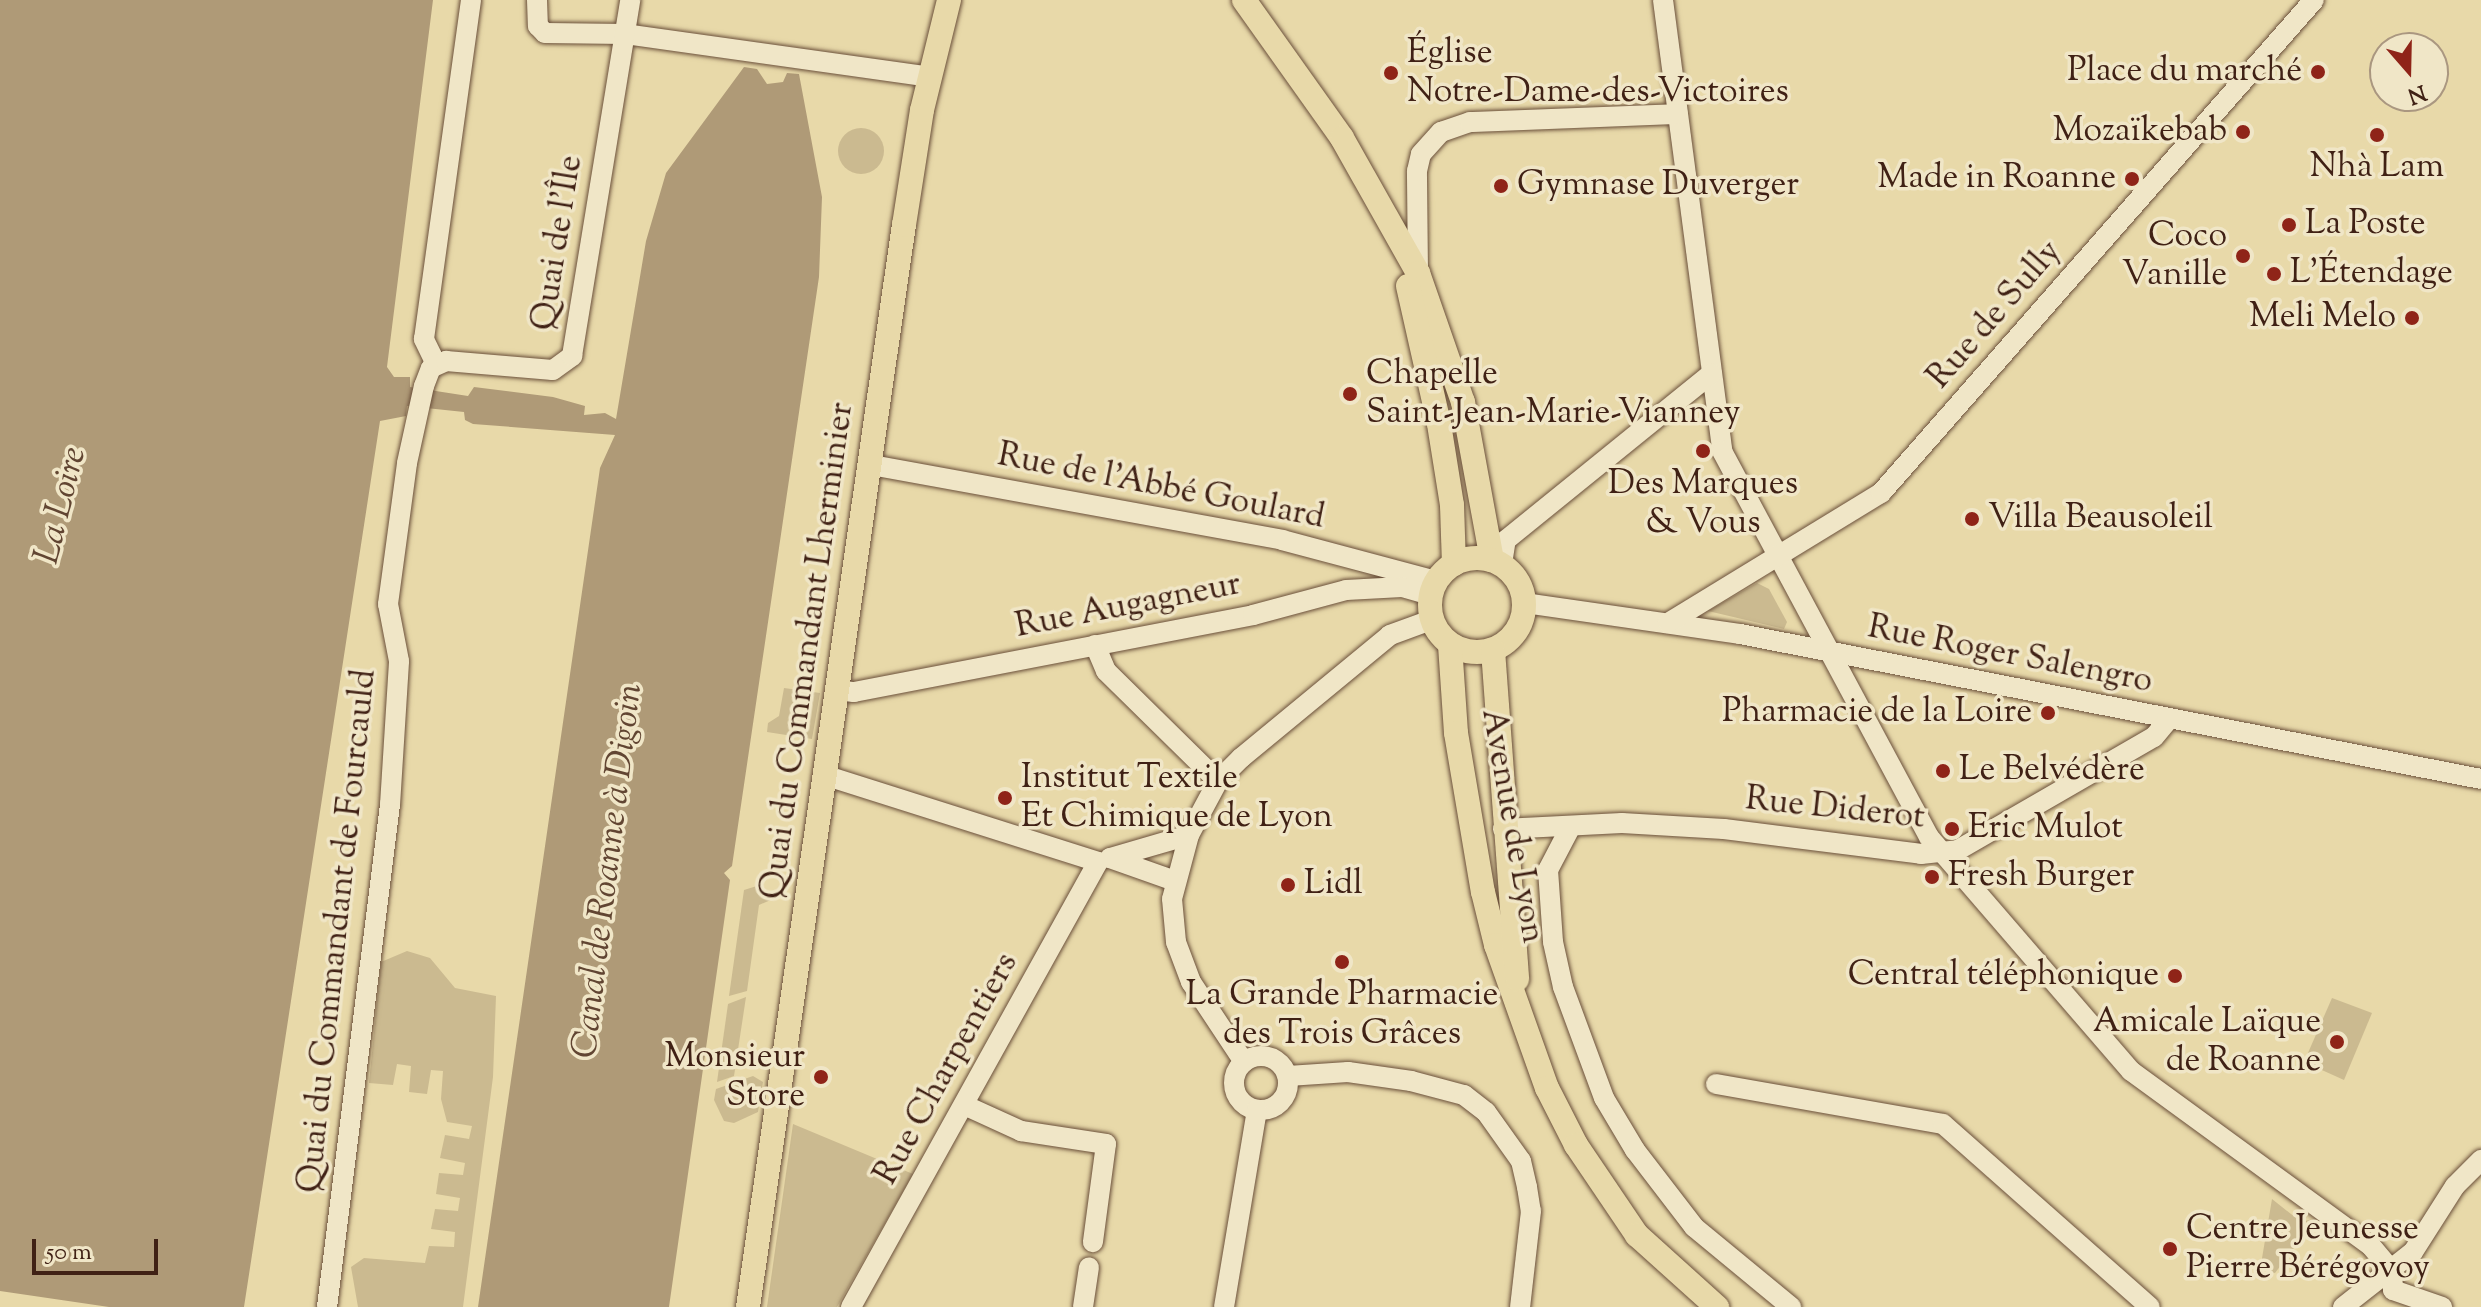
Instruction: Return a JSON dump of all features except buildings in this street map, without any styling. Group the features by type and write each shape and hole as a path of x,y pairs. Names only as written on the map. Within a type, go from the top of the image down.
{"main road":[{"path":"1225,0 1295,74"},
{"path":"1244,0 1342,138 1418,273 1463,402 1497,562 1521,588 1525,603 1517,632 1493,650 1463,651 1450,645 1431,620 1433,588 1454,564 1451,498 1423,338 1395,251 1342,138"},
{"name":"Quai du Commandant Lherminier","path":"748,1307 913,168 948,2"},
{"path":"1454,564 1497,562"},
{"name":"Avenue de Lyon","path":"1450,645 1456,733 1483,892 1519,1018 1547,1088 1603,1189 1645,1244 1717,1307"},
{"name":"Avenue de Lyon","path":"1493,650 1503,829 1519,1018"}],"street":[{"path":"436,364 425,343 427,307 471,0"},
{"path":"537,0 538,26 545,33 625,34 930,77"},
{"name":"Quai de l'Île","path":"436,364 456,360 553,370 572,356 630,0"},
{"path":"1663,0 1722,451 1792,588 1941,852 2131,1071 2371,1246 2392,1281 2442,1307"},
{"name":"Rue de Sully","path":"1668,623 1881,493 2310,5"},
{"path":"1418,273 1417,171 1421,154 1441,132 1470,122 1678,114"},
{"name":"Quai du Commandant de Fourcauld","path":"327,1307 390,805 399,661 388,604 407,463 420,424 424,386 436,364"},
{"path":"1497,562 1506,540 1711,374"},
{"name":"Rue de l'Abbé Goulard","path":"871,465 1282,540 1433,588"},
{"name":"Rue Augagneur","path":"837,690 854,692 1253,615 1346,590 1433,588"},
{"name":"Rue Roger Salengro","path":"1525,603 1668,623 1827,651 2481,779"},
{"path":"1244,1062 1183,964 1172,921 1175,881 1189,835 1218,781 1390,635 1431,620"},
{"path":"1095,645 1106,671 1218,781"},
{"name":"Rue Diderot","path":"1503,829 1622,823 1700,827 1941,852 1973,844 2154,737 2169,719"},
{"path":"824,775 1175,881"},
{"path":"1570,828 1548,870 1553,942 1567,1002 1604,1098 1635,1150 1694,1227 1791,1307"},
{"path":"1104,860 1189,835"},
{"name":"Rue Charpentiers","path":"851,1307 1104,860"},
{"path":"1244,1062 1270,1057 1288,1076"},
{"path":"1244,1062 1234,1085 1241,1101 1257,1110 1281,1101 1288,1076"},
{"path":"1288,1076 1348,1072 1411,1081 1464,1095 1486,1112 1521,1161 1527,1187 1531,1211 1520,1307"},
{"path":"1716,1084 1943,1124 2150,1307"},
{"path":"964,1105 1021,1131 1106,1144 1093,1242"},
{"path":"1224,1307 1257,1110"},
{"path":"2343,1307 2392,1281 2463,1175 2481,1160"},
{"path":"1083,1307 1089,1267"}],"shaded area":[{"path":"861,128 877,135 884,151 877,167 861,174 845,167 838,151 845,135"},
{"path":"1757,583 1769,589 1787,622 1784,629 1708,611"},
{"path":"784,688 820,693 812,739 767,732 768,723 779,716"},
{"path":"760,885 773,899 759,905 747,991 729,996 744,890"},
{"path":"407,951 430,958 455,988 496,996 493,1077 463,1307 358,1307 351,1267 364,1258 425,1263 429,1246 454,1247 455,1232 431,1229 435,1209 458,1211 460,1198 436,1194 439,1173 463,1175 465,1163 440,1158 445,1135 469,1139 472,1126 447,1122 441,1099 443,1071 431,1070 427,1094 409,1092 411,1066 397,1064 393,1085 369,1083 381,962"},
{"path":"746,997 734,1076 717,1082 728,1004"},
{"name":"Amicale Laïque de Roanne","path":"2332,998 2372,1013 2344,1080 2304,1062"},
{"path":"753,1076 763,1082 758,1112 734,1123 724,1121 714,1100 716,1089"},
{"path":"793,1124 913,1174 837,1307 767,1307"},
{"path":"2272,1199 2301,1222 2317,1218 2275,1273 2260,1270"}],"water":[{"path":"0,0 433,0 387,367 394,377 410,377 410,387 468,396 474,387 553,397 585,406 584,415 605,413 616,419 646,241 666,173 744,67 757,69 767,84 783,82 787,73 799,74 822,197 819,277 732,866 724,873 730,880 669,1307 478,1307 600,468 615,435 473,424 465,420 464,412 407,406 406,416 380,421 244,1307 109,1307 0,1291"}],"place":[{"name":"Place du marché","path":"2318,72"},
{"name":"Église Notre-Dame-des-Victoires","path":"1391,73"},
{"name":"Mozaïkebab","path":"2243,132"},
{"name":"Nhà Lam","path":"2377,135"},
{"name":"Made in Roanne","path":"2132,179"},
{"name":"Gymnase Duverger","path":"1501,186"},
{"name":"La Poste","path":"2289,225"},
{"name":"Coco Vanille","path":"2243,256"},
{"name":"L'Étendage","path":"2274,274"},
{"name":"Meli Melo","path":"2412,318"},
{"name":"Chapelle Saint-Jean-Marie-Vianney","path":"1350,394"},
{"name":"Des Marques & Vous","path":"1703,451"},
{"name":"Villa Beausoleil","path":"1972,519"},
{"name":"Pharmacie de la Loire","path":"2048,713"},
{"name":"Le Belvédère","path":"1943,771"},
{"name":"Institut Textile Et Chimique de Lyon","path":"1005,798"},
{"name":"Eric Mulot","path":"1952,829"},
{"name":"Fresh Burger","path":"1932,877"},
{"name":"Lidl","path":"1288,885"},
{"name":"La Grande Pharmacie des Trois Grâces","path":"1342,962"},
{"name":"Central téléphonique","path":"2175,976"},
{"name":"Amicale Laïque de Roanne","path":"2337,1042"},
{"name":"Monsieur Store","path":"821,1077"},
{"name":"Centre Jeunesse Pierre Bérégovoy","path":"2170,1249"}],"water label":[{"name":"La Loire","path":"62,506"},
{"name":"Canal de Roanne à Digoin","path":"609,871"}]}
